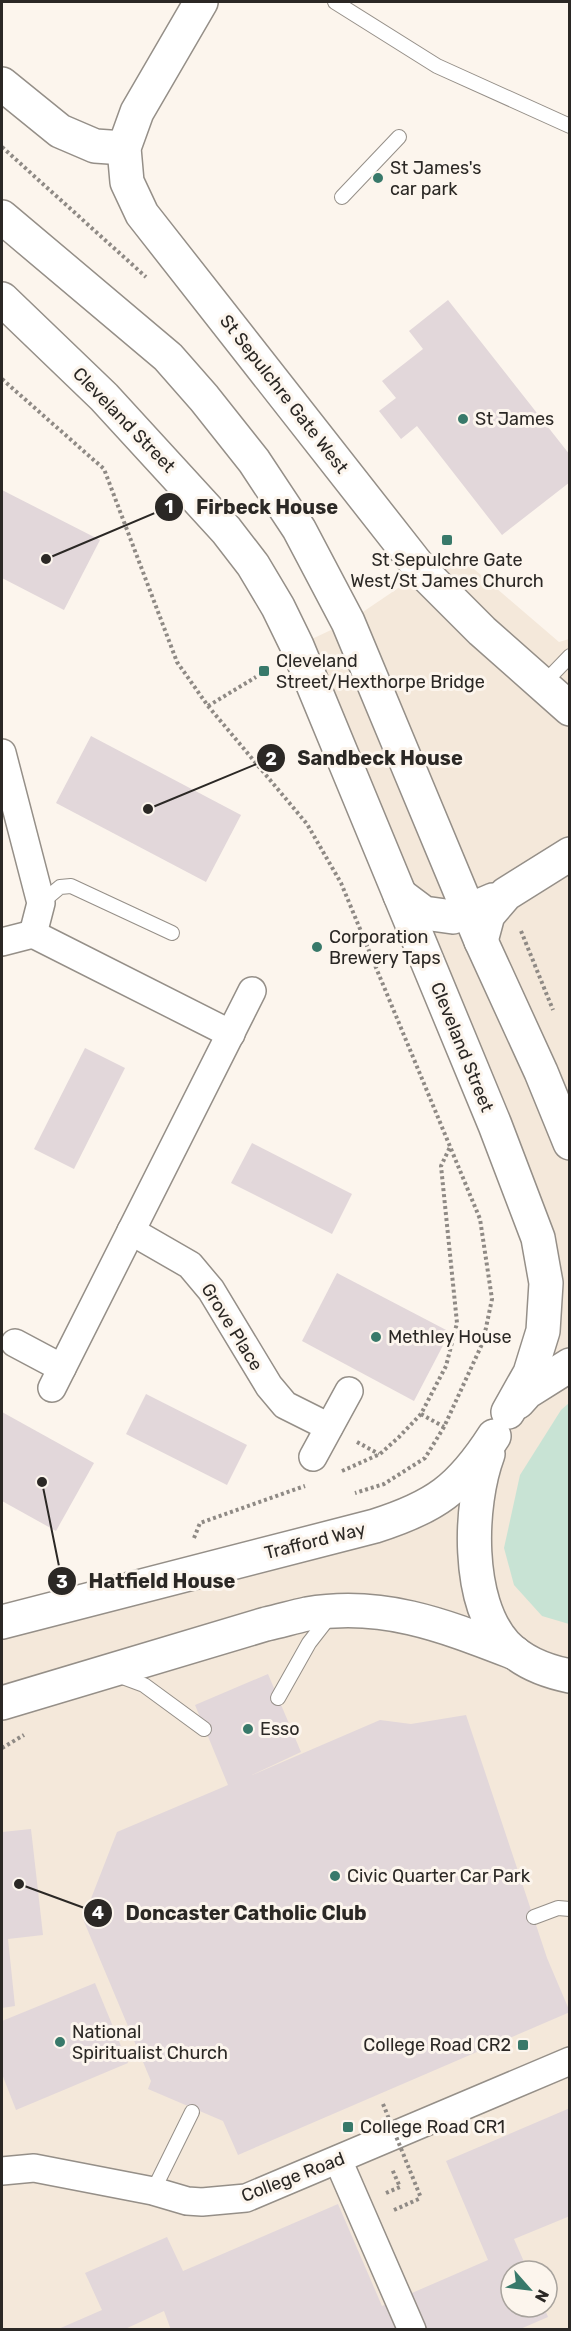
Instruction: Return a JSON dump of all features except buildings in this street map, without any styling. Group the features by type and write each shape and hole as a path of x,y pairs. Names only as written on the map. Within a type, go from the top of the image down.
{"main road":[{"name":"St Sepulchre Gate West","path":"201,2 137,112 124,148 127,182 142,214 423,572 482,631 570,708"},
{"path":"2,84 60,131 95,146 124,148"},
{"path":"2,217 168,357 204,398 261,471 299,529 348,622 481,941 542,1072 570,1143"},
{"name":"Cleveland Street","path":"2,298 104,397 226,530 253,565 278,607 297,646 495,1125 535,1230 542,1255 546,1282 543,1331 530,1373 501,1424"},
{"path":"400,895 424,913 453,917 506,894 570,854"},
{"path":"481,941 488,915 506,894"},
{"path":"542,1666 500,1637 486,1610 476,1556 477,1493 501,1424 527,1392 570,1365"},
{"name":"Trafford Way","path":"2,1622 375,1526 408,1515 447,1493 466,1476 501,1424"},
{"path":"2,1702 266,1624 308,1614 333,1612 365,1611 408,1616 446,1626 542,1666"}],"street":[{"path":"2,753 41,903 33,934"},
{"path":"2,942 33,934 231,1035"},
{"path":"15,1343 57,1378 252,991"},
{"name":"Grove Place","path":"131,1231 190,1265 212,1290 269,1386 285,1405 329,1427"},
{"path":"313,1458 349,1391"},
{"path":"542,1666 570,1690"},
{"name":"College Road","path":"2,2171 34,2168 202,2202 246,2198 570,2061"},
{"path":"338,2160 412,2330"}],"lane":[{"path":"335,2 437,66 570,126"},
{"path":"342,197 399,137"},
{"path":"542,685 570,656"},
{"path":"41,903 60,888 71,886 172,933"},
{"path":"278,1698 309,1643 333,1612"},
{"path":"107,1671 144,1685 204,1729"},
{"path":"534,1917 558,1908 570,1909"},
{"path":"162,2194 192,2112"}],"path":[{"path":"2,379 105,469 177,662 208,706 307,824 341,883 480,1219 492,1299 483,1342 444,1428 425,1458 384,1484 350,1494"},
{"path":"208,706 256,677"},
{"path":"506,894 556,1017"},
{"path":"421,1414 444,1428"},
{"path":"383,2104 421,2198 393,2210 386,2193 400,2187"}],"shaded area":[{"path":"453,551 559,642 569,639 569,2329 2,2330 2,1622 375,1526 486,1448 546,1283 297,646 348,622"}],"green space":[{"path":"569,1403 569,1624 542,1616 514,1585 504,1548 520,1475 561,1410"}],"place":[{"name":"St James's car park","path":"378,178"},
{"name":"St James","path":"463,419"},
{"name":"St Sepulchre Gate West/St James Church","path":"447,540"},
{"name":"Firbeck House","path":"46,559"},
{"name":"Cleveland Street/Hexthorpe Bridge","path":"264,671"},
{"name":"Sandbeck House","path":"148,809"},
{"name":"Corporation Brewery Taps","path":"317,947"},
{"name":"Methley House","path":"376,1337"},
{"name":"Hatfield House","path":"42,1482"},
{"name":"Esso","path":"248,1729"},
{"name":"Civic Quarter Car Park","path":"335,1876"},
{"name":"Doncaster Catholic Club","path":"19,1884"},
{"name":"National Spiritualist Church","path":"60,2042"},
{"name":"College Road CR2","path":"523,2045"},
{"name":"College Road CR1","path":"348,2127"}]}
